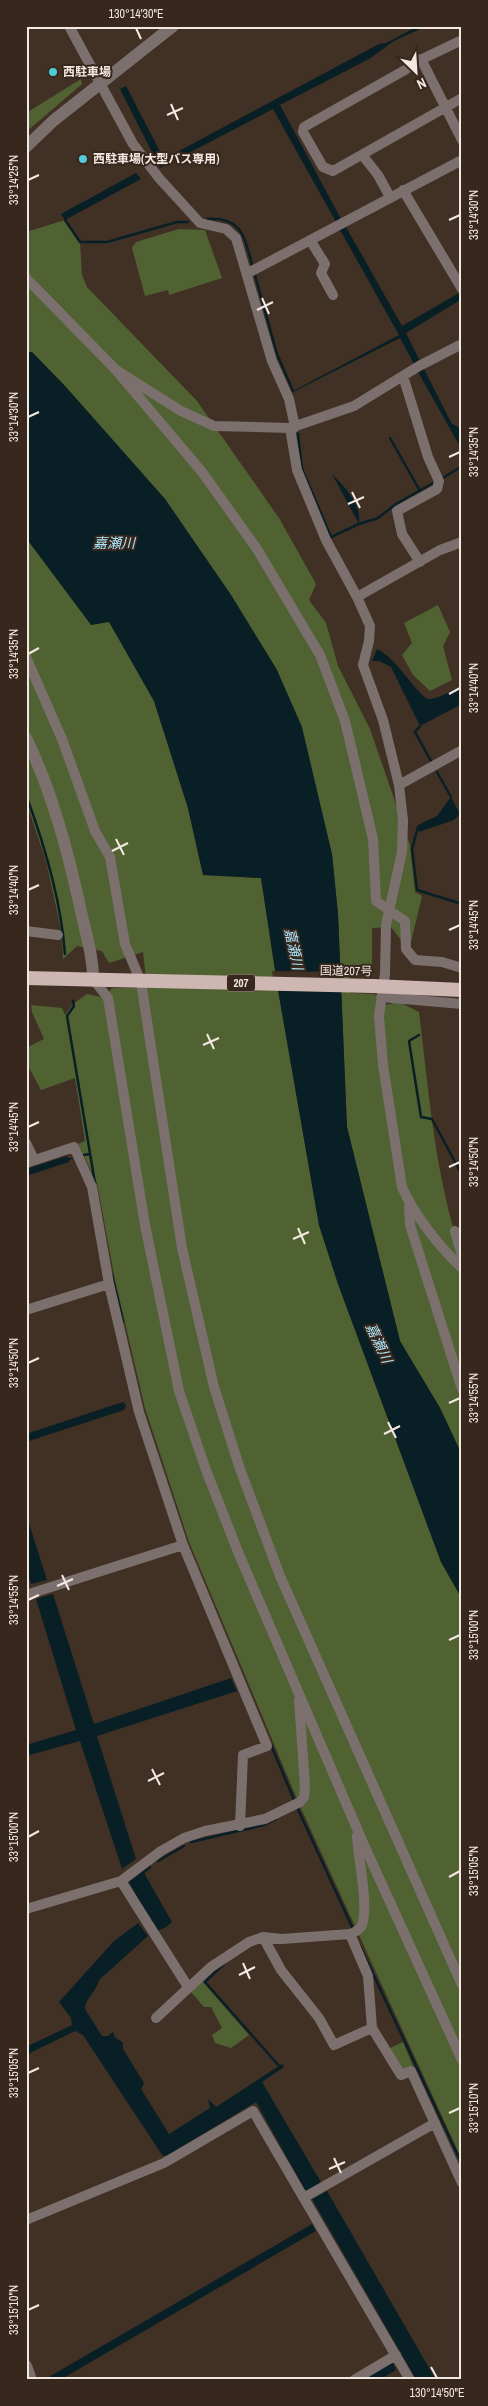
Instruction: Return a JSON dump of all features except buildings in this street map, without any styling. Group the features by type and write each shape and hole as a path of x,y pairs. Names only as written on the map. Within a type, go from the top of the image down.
{"highway":[{"name":"207","path":"26,978 93,979"},
{"name":"国道207号","path":"93,979 379,990 462,990"}],"street":[{"path":"70,26 133,144 159,178 200,223 226,229 236,238 248,273 272,361 289,399 297,470 326,540 357,597 370,626 369,641 363,665 383,720 399,785 403,820 402,852 386,925 379,990 378,1016 383,1065 402,1187 409,1205 449,1256 462,1268"},
{"path":"26,147 53,121 173,26"},
{"path":"462,40 421,59 405,70 304,126 303,132 322,167 333,171 363,156 368,150 462,98"},
{"path":"421,59 462,140"},
{"path":"363,156 378,175 390,196"},
{"path":"248,273 390,196 462,160"},
{"path":"403,190 462,290"},
{"path":"310,240 325,264 321,273 333,295"},
{"path":"26,278 116,370 202,472 257,549 320,655 345,720 373,839 376,901 389,912 405,921 406,949 415,960 442,962 462,968"},
{"path":"116,370 181,411 214,426 292,428 354,406 462,344"},
{"path":"404,376 428,457 439,481 437,488 397,512 402,534 420,562"},
{"path":"357,597 440,550 462,542"},
{"path":"26,657 62,739 95,831 110,857 125,944 141,982 182,1248 214,1387 240,1469 280,1576 462,1985"},
{"path":"26,738 55,814 75,883 93,965 93,979 108,998 145,1225 180,1391 206,1470 238,1552 299,1696 462,2060"},
{"path":"399,785 462,750"},
{"path":"26,931 58,935"},
{"path":"379,990 462,1004"},
{"path":"26,1143 30,1162 74,1147 92,1187 109,1284 138,1412 183,1545 266,1746 243,1755 240,1826"},
{"path":"409,1205 410,1225 462,1389"},
{"path":"456,1231 462,1256"},
{"path":"26,1310 109,1284"},
{"path":"26,1595 183,1545"},
{"path":"26,1909 120,1881 184,1838 205,1831 240,1826 265,1819 297,1804 304,1797 306,1786 299,1696"},
{"path":"156,2018 188,1987 235,1949 263,1937 282,1939 354,1932 362,1927 365,1913 357,1828"},
{"path":"120,1881 188,1987"},
{"path":"354,1932 368,1976 372,2028 401,2076 411,2071 462,2183"},
{"path":"263,1937 281,1970 319,2018 334,2045 372,2028"},
{"path":"26,2220 164,2163 253,2111 312,2193 321,2224 410,2380"},
{"path":"312,2193 435,2123"},
{"path":"354,2380 399,2360"},
{"path":"26,2366 31,2380"}],"green space":[{"path":"81,79 82,84 26,132 26,113"},
{"path":"65,220 80,242 82,275 87,287 197,401 279,518 316,584 309,600 326,623 338,666 370,729 410,845 415,892 422,896 411,942 401,940 391,927 372,928 372,971 349,972 350,993 375,994 380,1006 399,1002 419,1012 439,1166 445,1196 462,1255 462,1455 440,1408 400,1341 347,1127 338,914 332,854 277,670 231,595 165,499 65,386 32,352 26,352 26,232"},
{"path":"179,229 205,230 222,278 169,295 168,290 145,296 132,248 136,242"},
{"path":"26,538 109,621 154,701 188,808 203,875 261,878 278,990 319,1225 338,1284 441,1562 462,1599 462,2160 300,1806 189,1542 145,1408 115,1280 97,1183 78,1144 85,1141 75,1078 41,1090 26,1062 26,1048 44,1039 32,1012 31,1005 62,1008 65,1015 73,1004 87,994 105,998 112,988 147,988 143,952 109,963 102,951 77,946 63,959 62,934 46,861 26,801"},
{"path":"438,605 450,632 443,646 452,680 430,691 413,675 402,655 412,643 404,623"},
{"path":"202,1981 249,2035 231,2048 215,2043 212,2035 222,2028 211,2007 204,2007 190,1991"},
{"path":"403,2042 413,2066 401,2071 386,2050"}],"water":[{"path":"418,26 427,26 394,41 369,59 280,105 341,219 336,222 273,109 160,168 120,89 126,86 164,159 379,44 386,43"},
{"path":"136,173 141,179 65,220 61,214"},
{"path":"346,227 402,326 459,293 462,299 406,333 420,361 414,364 400,338 293,392 399,335 340,230"},
{"name":"嘉瀬川","path":"26,352 32,352 65,386 165,499 231,595 277,670 302,727 332,854 338,914 347,1127 400,1341 440,1408 462,1455 462,1599 441,1562 338,1284 319,1225 278,990 261,878 203,875 188,808 154,701 109,622 91,625 26,538"},
{"path":"424,369 452,424 462,429 462,450 418,372"},
{"path":"332,474 352,497 358,510 359,524"},
{"path":"377,649 392,660 420,693 429,699 462,686 462,704 420,726 391,667 379,661 372,661"},
{"path":"451,797 460,814 454,820 419,832 418,825 437,816"},
{"path":"67,1156 68,1158 74,1158 69,1160 69,1162 26,1176 26,1169"},
{"path":"123,1402 126,1405 124,1410 26,1442 26,1434"},
{"path":"26,1514 47,1580 31,1584 26,1570"},
{"path":"53,1594 94,1724 231,1678 237,1691 97,1736 136,1859 122,1869 80,1741 26,1756 26,1745 76,1730 36,1599"},
{"path":"143,1871 172,1922 165,1928 156,1931 129,1882"},
{"path":"138,1923 148,1936 99,1980 85,2009 102,2036 108,2036 113,2032 115,2037 123,2043 123,2049 144,2083 141,2089 169,2134 210,2108 208,2099 216,2107 282,2064 284,2067 262,2082 322,2184 308,2191 305,2190 256,2102 166,2156 162,2155 83,2035 75,2031 26,2055 26,2047 72,2025 71,2018 59,2002 114,1941"},
{"path":"327,2191 436,2380 416,2380 312,2199"},
{"path":"312,2224 316,2231 60,2380 49,2380 47,2378"},
{"path":"393,2363 396,2370 379,2380 359,2380 384,2365"}],"pier":[{"path":"272,971 342,972 343,992 275,990"}],"waterway":[{"path":"207,219 219,219 235,225 240,230 247,245 252,264"},
{"path":"65,220 80,242 107,242 177,222 188,222"},
{"path":"255,275 277,354 293,391"},
{"path":"298,434 302,469 331,537 359,524 378,518 396,504 433,483"},
{"path":"390,438 420,491"},
{"path":"443,478 462,466"},
{"path":"420,726 415,732 431,761"},
{"path":"437,772 451,797"},
{"path":"26,795 40,834 56,893 65,954"},
{"path":"418,827 412,849 417,890 462,904"},
{"path":"73,1001 74,1006 67,1016 95,1183"},
{"path":"419,1035 409,1041 421,1117 432,1119 462,1175"},
{"path":"84,1155 89,1154"},
{"path":"112,1275 123,1321"},
{"path":"271,1745 295,1802"},
{"path":"297,1807 353,1929"},
{"path":"191,1842 264,1825 276,1819"},
{"path":"158,1861 184,1846"},
{"path":"144,1872 150,1867"},
{"path":"360,1946 462,2164"},
{"path":"225,1963 205,1982 280,2067"}],"place":[{"name":"西駐車場","path":"53,72"},
{"name":"西駐車場(大型バス専用)","path":"83,159"}]}
